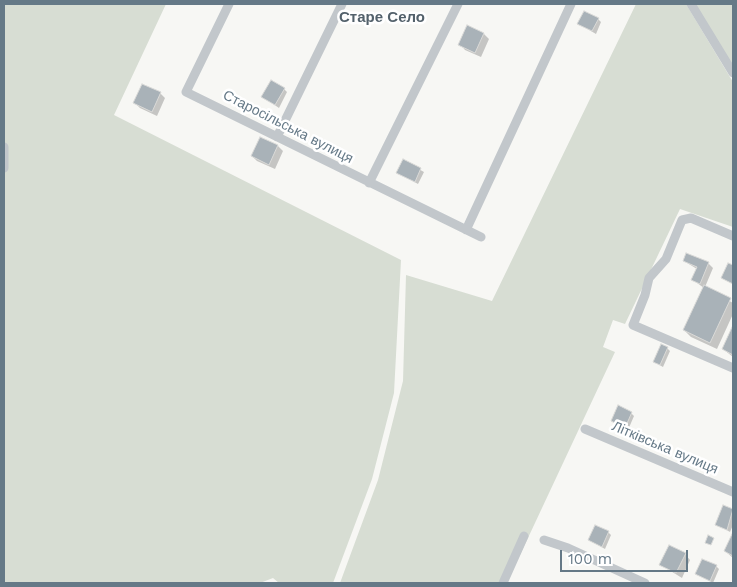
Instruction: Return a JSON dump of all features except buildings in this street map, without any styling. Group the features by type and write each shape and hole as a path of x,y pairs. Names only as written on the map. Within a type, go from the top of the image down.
{"street":[{"name":"Старосільська вулиця","path":"229,4 186,92 481,237"},
{"path":"276,137 342,4"},
{"path":"369,183 458,4"},
{"path":"466,230 570,4"},
{"path":"692,4 733,73"},
{"path":"4,147 4,168"},
{"path":"733,236 686,218 680,224 666,259 649,278 646,295 633,325 733,368"},
{"name":"Літківська вулиця","path":"585,429 733,492"},
{"path":"503,583 524,536"},
{"path":"544,540 568,548 645,583"}],"shaded area":[{"path":"4,4 166,4 114,115 401,260 394,393 372,479 333,583 279,583 273,578 260,583 4,583"},
{"path":"636,4 686,4 733,82 733,227 680,209 625,324 613,320 603,347 615,352 520,555 504,583 340,583 378,480 403,381 406,275 492,301"},
{"path":"695,4 733,4 733,66"}],"district":[{"name":"Старе Село","path":"382,18"}]}
